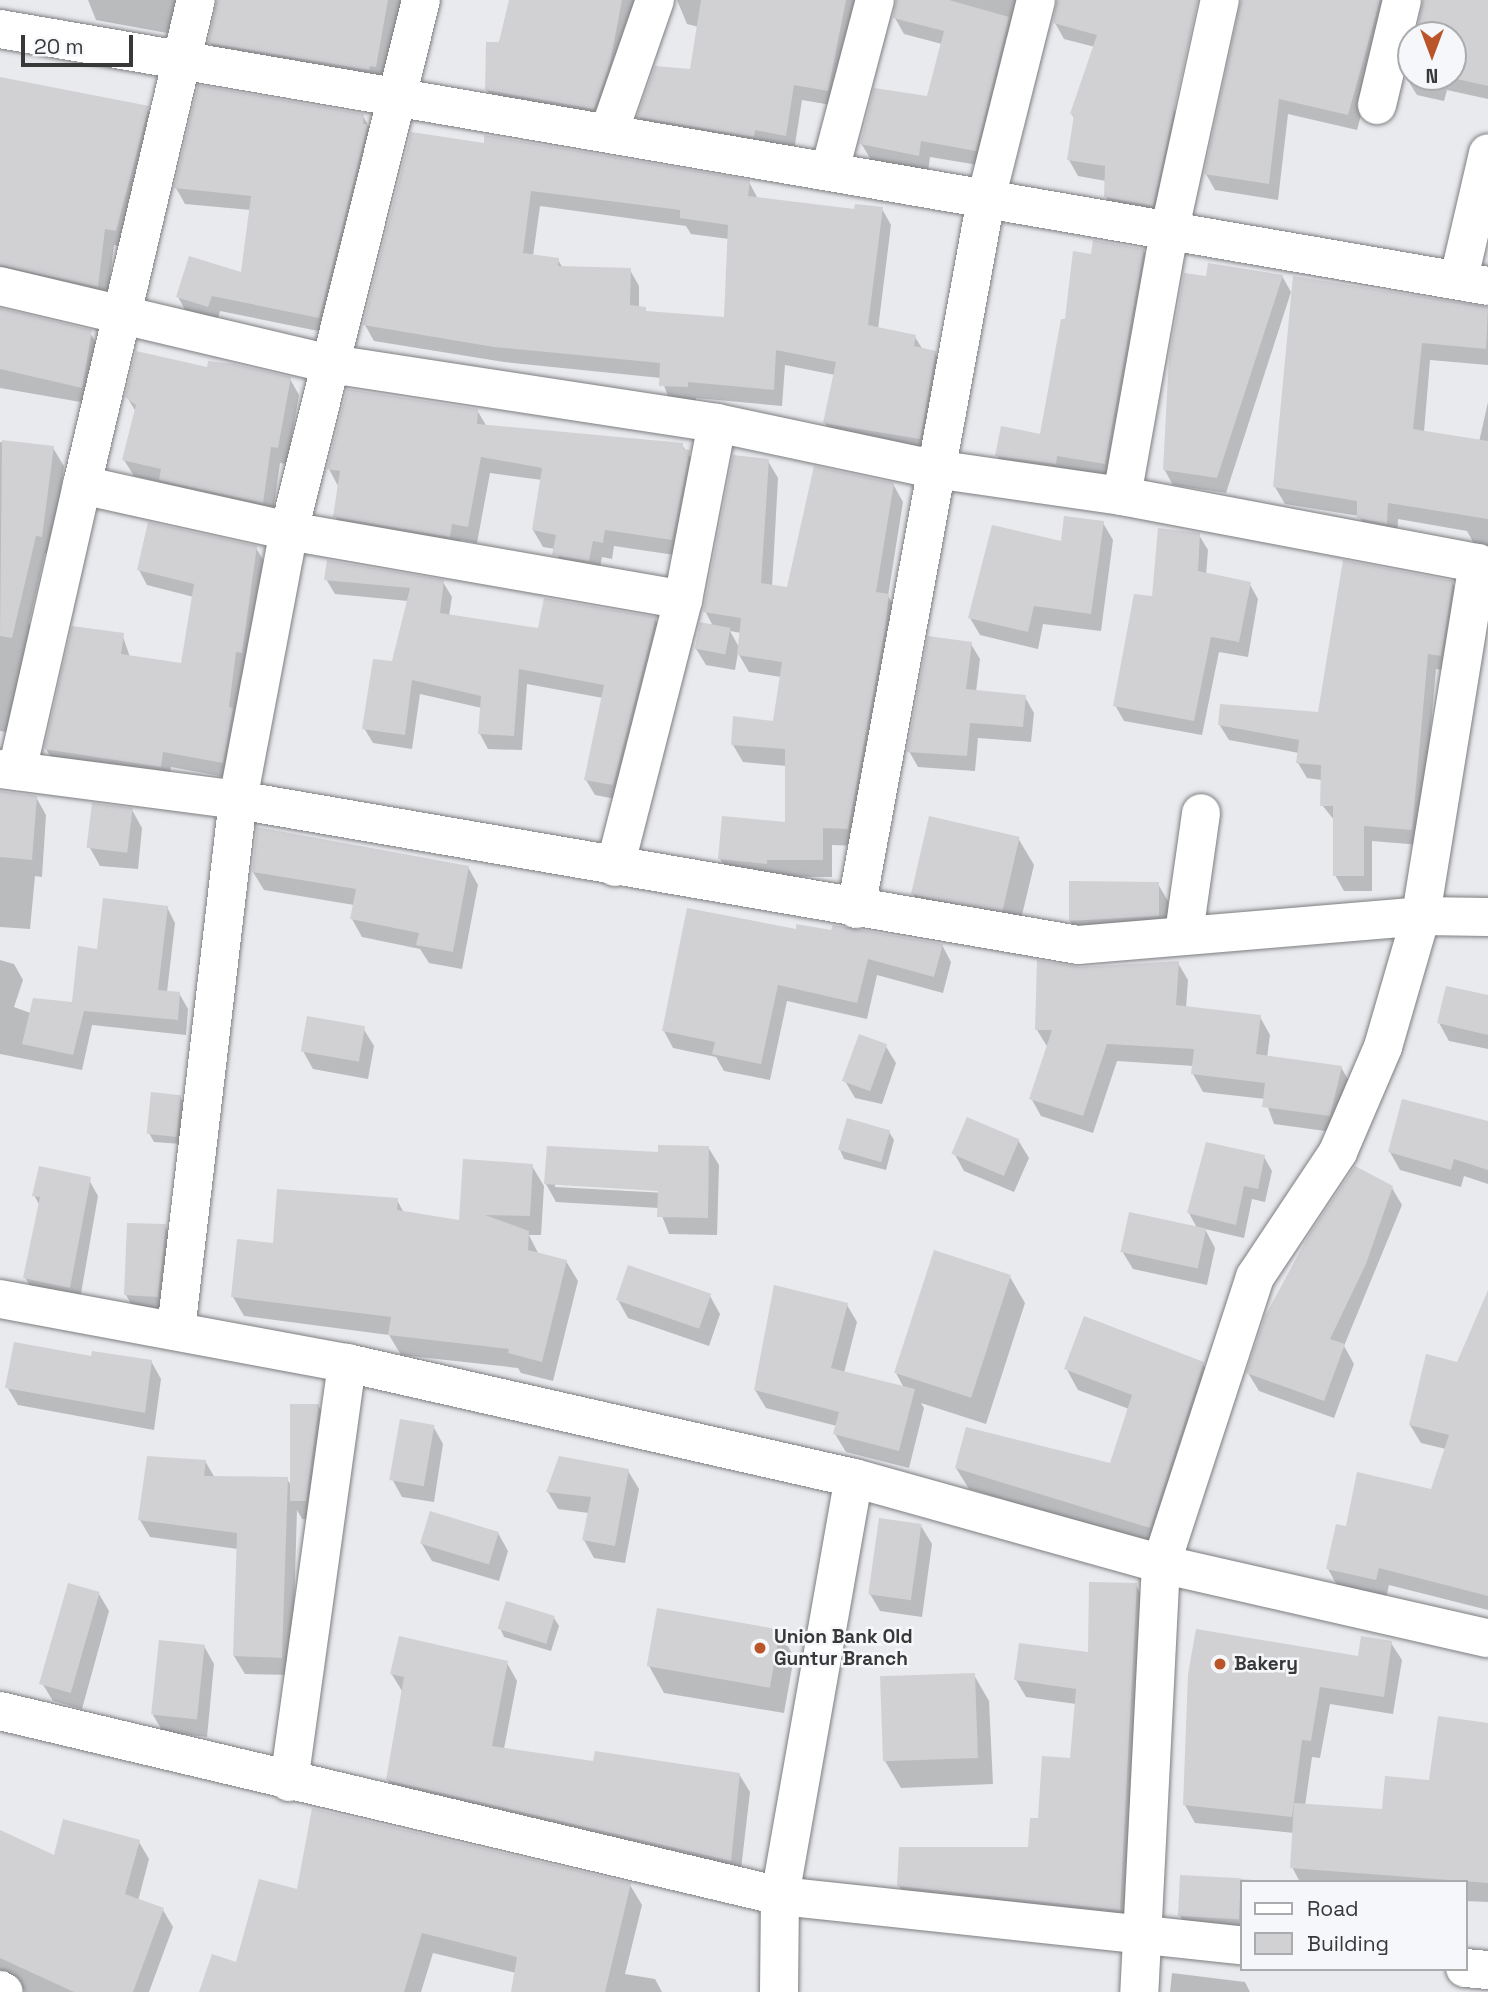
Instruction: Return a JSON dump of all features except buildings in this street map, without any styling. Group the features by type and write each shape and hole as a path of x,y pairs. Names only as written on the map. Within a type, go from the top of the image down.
{"street":[{"path":"196,0 82,485 9,770 238,800 856,909 1078,945 1184,933 1421,916 1488,917"},
{"path":"176,1330 238,800 289,531 399,101 421,0"},
{"path":"609,132 655,0"},
{"path":"830,170 875,0"},
{"path":"856,909 934,468 986,199 1036,0"},
{"path":"1122,496 1169,233 1220,0"},
{"path":"1377,105 1402,0"},
{"path":"0,29 183,58 399,101 609,132 1169,233 1473,282 1488,153"},
{"path":"0,286 331,364 717,423 934,468 1122,496 1478,563 1421,916 1383,1047 1338,1152 1255,1277 1161,1564 1139,1992"},
{"path":"615,867 683,600 717,423"},
{"path":"82,485 289,531 683,600"},
{"path":"1184,933 1201,813"},
{"path":"0,1299 347,1363 854,1478 1161,1564 1488,1638"},
{"path":"289,1782 347,1363"},
{"path":"779,1992 780,1896 854,1478"},
{"path":"0,1711 289,1782 780,1896 1240,1945"},
{"path":"1467,1968 1488,1970"}],"place":[{"name":"Union Bank Old Guntur Branch","path":"760,1648"},
{"name":"Bakery","path":"1220,1664"}]}
